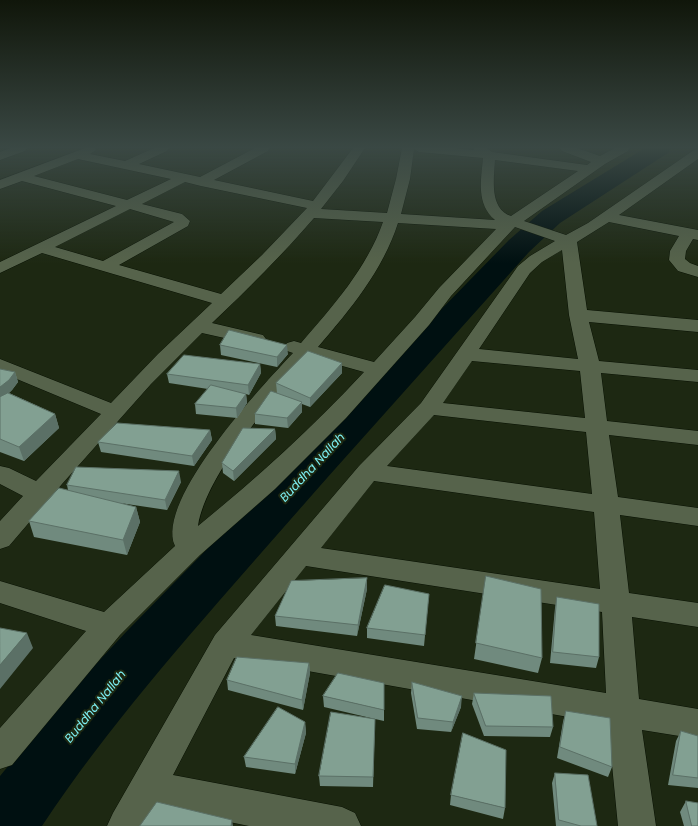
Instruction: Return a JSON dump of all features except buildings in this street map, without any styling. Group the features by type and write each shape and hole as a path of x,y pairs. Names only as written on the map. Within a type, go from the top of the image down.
{"street":[{"path":"57,187 177,217 183,221 183,223 105,266"},
{"path":"0,268 165,187"},
{"path":"219,187 314,210 391,218 513,224"},
{"path":"0,538 39,493 164,360 295,232 332,187"},
{"path":"190,548 185,534 187,518 196,493 221,453 249,414 354,291 383,244 401,187"},
{"path":"489,187 492,209 502,218 513,224 561,238"},
{"path":"0,753 109,626 190,548 272,477 338,413 422,321 445,292 513,224 566,187"},
{"path":"126,826 226,644 368,472 429,408 524,270 561,238 607,217 650,187"},
{"path":"607,217 693,234"},
{"path":"693,234 678,251 677,260 684,267 698,272"},
{"path":"561,238 590,366 616,603 623,711 637,826"},
{"path":"41,248 226,301"},
{"path":"578,315 698,326"},
{"path":"198,326 306,349 378,369"},
{"path":"466,354 698,376"},
{"path":"0,365 115,412"},
{"path":"429,408 698,438"},
{"path":"368,472 698,517"},
{"path":"0,474 39,493"},
{"path":"301,555 698,616"},
{"path":"0,592 109,626"},
{"path":"226,644 698,724"},
{"path":"148,788 342,826"}],"waterway":[{"name":"Buddha Nallah","path":"3,826 57,752 86,716 208,579 519,246 551,217 599,187"}]}
